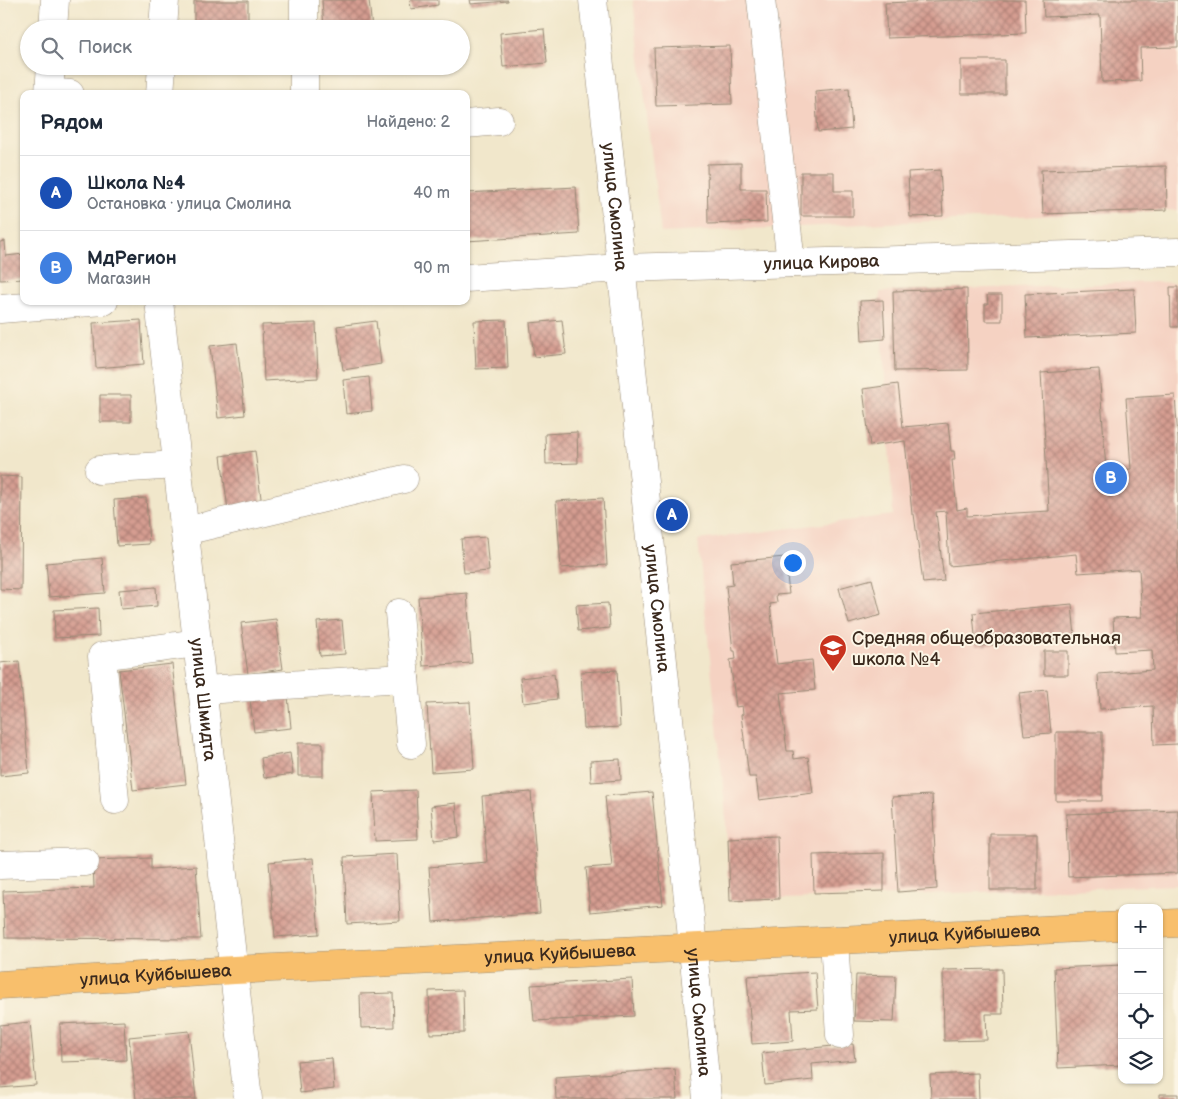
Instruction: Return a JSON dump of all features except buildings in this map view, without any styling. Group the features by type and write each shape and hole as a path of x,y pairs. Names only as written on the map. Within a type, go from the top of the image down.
{"main road":[{"path":"1163,924 1178,923"},
{"name":"улица Куйбышева","path":"0,985 234,970 1118,926"}],"street":[{"path":"54,20 55,0"},
{"path":"163,20 164,0"},
{"path":"304,0 304,20"},
{"name":"улица Смолина","path":"593,0 708,1099"},
{"path":"761,0 791,263"},
{"path":"50,90 51,75"},
{"path":"160,90 161,75"},
{"path":"304,75 304,90"},
{"path":"470,124 498,121"},
{"name":"улица Кирова","path":"470,278 621,268 1178,252"},
{"path":"0,309 52,305"},
{"name":"улица Шмидта","path":"159,305 248,1099"},
{"path":"99,470 178,465"},
{"path":"185,531 404,479"},
{"path":"399,613 411,744"},
{"path":"115,800 102,656 197,643"},
{"path":"203,690 405,678"},
{"path":"0,865 85,862"},
{"path":"834,940 840,1035"}],"shaded area":[{"path":"633,0 1178,0 1178,210 661,233"},
{"path":"1155,282 1178,283 1178,885 730,901 725,805 698,540 893,515 880,292"}],"place":[{"name":"МдРегион","path":"1111,478"},
{"name":"Школа №4","path":"672,515"},
{"name":"Средняя общеобразовательная школа №4","path":"833,672"}]}
